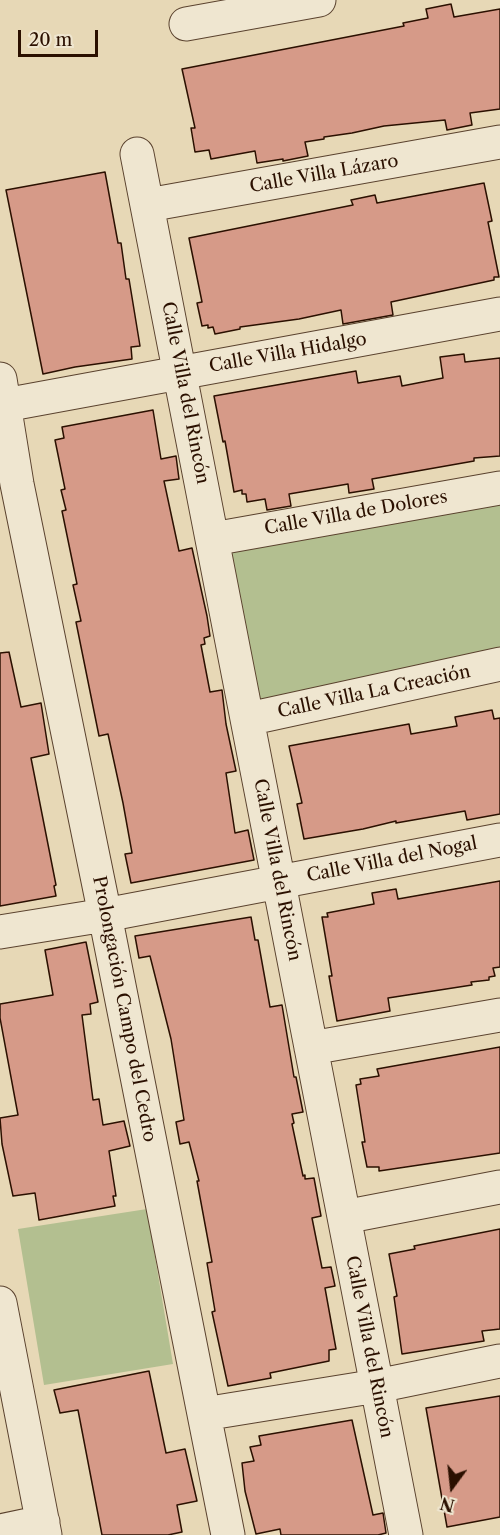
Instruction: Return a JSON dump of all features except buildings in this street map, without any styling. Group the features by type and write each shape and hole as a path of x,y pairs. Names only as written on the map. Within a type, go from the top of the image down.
{"street":[{"path":"186,24 319,0"},
{"name":"Calle Villa Lázaro","path":"148,206 500,142"},
{"name":"Calle Villa del Rincón","path":"137,154 406,1535"},
{"name":"Calle Villa Hidalgo","path":"3,392 181,373 500,314"},
{"name":"Prolongación Campo del Cedro","path":"3,392 17,484 228,1535"},
{"path":"0,527 17,484"},
{"name":"Calle Villa de Dolores","path":"213,538 500,488"},
{"name":"Calle Villa La Creación","path":"248,719 500,664"},
{"name":"Calle Villa del Nogal","path":"0,932 105,915 500,840"},
{"path":"311,1048 500,1014"},
{"path":"344,1216 500,1187"},
{"path":"0,1303 44,1529 0,1531"},
{"path":"204,1414 377,1386 500,1361"}],"green space":[{"path":"500,496 500,656 255,707 223,544"},
{"path":"147,1209 173,1364 44,1385 18,1229"}]}
